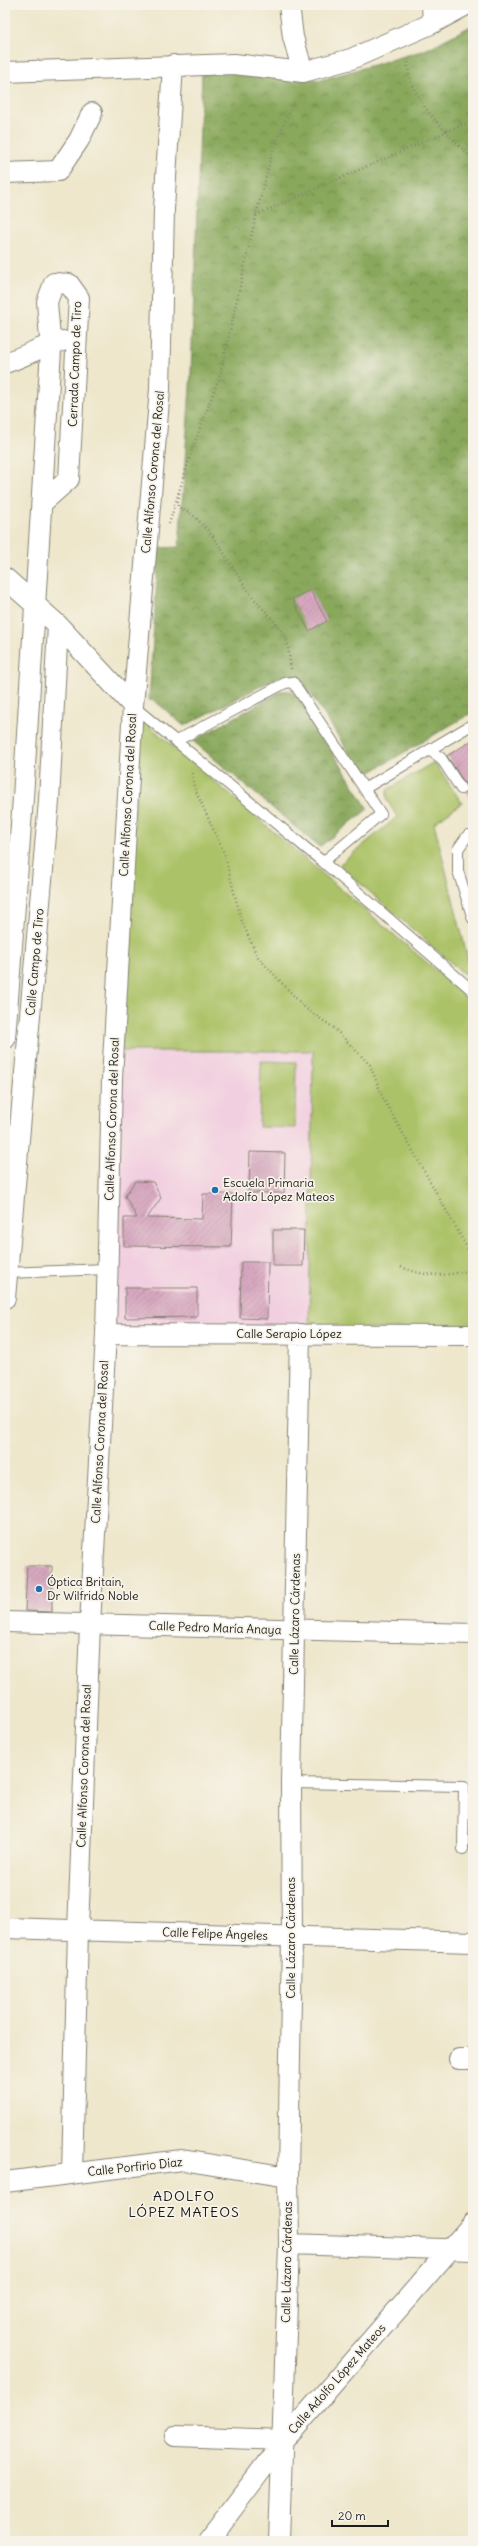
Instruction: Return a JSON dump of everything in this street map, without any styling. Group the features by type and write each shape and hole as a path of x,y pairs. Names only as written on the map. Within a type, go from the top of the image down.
{"street":[{"path":"289,5 293,37 303,72"},
{"path":"5,72 234,64 303,72 351,59 432,14 466,5"},
{"name":"Calle Alfonso Corona del Rosal","path":"72,2174 78,1930 90,1625 106,1334 112,1079 133,706 160,388 164,209 174,65"},
{"path":"5,173 58,171 79,140 92,113"},
{"name":"Cerrada Campo de Tiro","path":"35,604 52,343 47,302 54,282 69,284 79,298 78,339 69,480 42,503"},
{"path":"5,363 33,353 52,343 78,339"},
{"path":"5,578 58,625 133,706"},
{"name":"Calle Campo de Tiro","path":"5,1039 23,798 35,604"},
{"name":"Calle Campo de Tiro","path":"5,1298 9,1200 34,983 49,801 58,625"},
{"path":"23,798 49,801"},
{"path":"10,982 34,983"},
{"name":"Calle Serapio López","path":"106,1334 473,1336"},
{"name":"Calle Lázaro Cárdenas","path":"280,2541 289,2244 288,2177 292,1936 290,1782 296,1631 300,1334"},
{"name":"Calle Pedro María Anaya","path":"5,1622 296,1631 473,1634"},
{"name":"Calle Felipe Ángeles","path":"5,1928 473,1942"},
{"name":"Calle Porfirio Díaz","path":"5,2182 182,2160 288,2177"},
{"name":"Calle Adolfo López Mateos","path":"208,2541 284,2440 453,2248 473,2223"},
{"path":"289,2244 453,2248 473,2250"},
{"path":"175,2436 284,2440"}],"lane":[{"path":"178,740 285,683 293,682 381,814 323,862"},
{"path":"133,706 178,740 473,991"},
{"path":"364,789 473,724"},
{"path":"429,750 441,758 461,789"},
{"path":"473,836 468,835 458,849 458,871 473,919"},
{"path":"7,1273 107,1269"},
{"path":"290,1782 464,1786 463,1849"}],"path":[{"path":"408,62 408,74 431,117 448,132 473,160"},
{"path":"168,532 180,488 220,375 256,215 274,146 294,102"},
{"path":"256,215 473,120"},
{"path":"180,488 178,507 187,509 225,554 247,590 286,639 293,682"},
{"path":"190,751 194,787 224,853 241,919 257,956 305,1008 334,1028 370,1065 383,1098 473,1258"},
{"path":"402,1267 423,1275 452,1274 473,1270"}],"shaded area":[{"name":"Escuela Primaria Adolfo López Mateos","path":"122,1051 313,1051 309,1329 114,1329"}],"green space":[{"path":"473,25 473,712 364,776 305,685 295,676 280,676 184,726 155,701 149,700 159,548 179,547 191,373 202,73 258,72 321,80 425,50"},
{"path":"282,691 291,691 298,696 368,809 319,847 193,741"},
{"path":"140,718 459,990 473,1010 473,1329 309,1329 313,1051 122,1051"},
{"path":"434,762 462,803 434,823 470,967 464,974 339,865 397,817 387,800 387,790"},
{"path":"261,1061 296,1062 295,1128 259,1127"}],"building":[{"path":"310,590 327,621 309,631 292,599"},
{"path":"473,740 473,802 467,792 466,785 447,756"},
{"path":"250,1152 285,1153 284,1193 249,1193"},
{"path":"135,1181 153,1182 161,1198 147,1218 202,1219 203,1194 233,1194 231,1247 124,1246 124,1218 137,1218 125,1196"},
{"path":"273,1230 304,1230 303,1266 273,1266"},
{"path":"241,1262 268,1262 267,1319 240,1318"},
{"path":"125,1288 197,1288 197,1317 125,1318"},
{"name":"Óptica Britain, Dr Wilfrido Noble","path":"27,1566 52,1566 52,1612 25,1611"}],"place":[{"name":"Escuela Primaria Adolfo López Mateos","path":"215,1190"},
{"name":"Óptica Britain, Dr Wilfrido Noble","path":"39,1589"}],"district":[{"name":"ADOLFO LÓPEZ MATEOS","path":"184,2204"}]}
